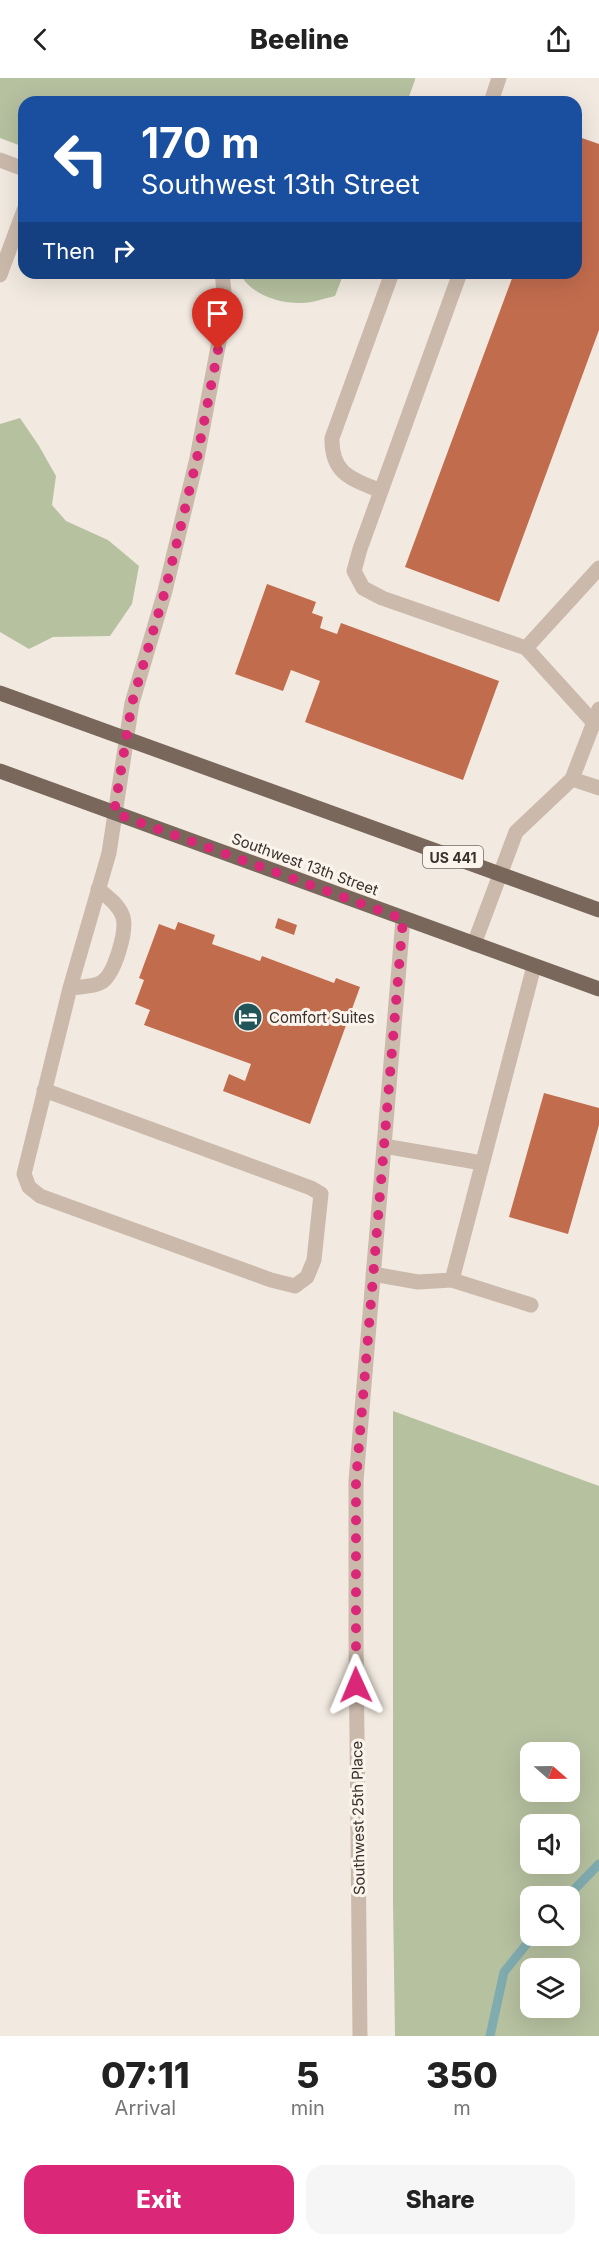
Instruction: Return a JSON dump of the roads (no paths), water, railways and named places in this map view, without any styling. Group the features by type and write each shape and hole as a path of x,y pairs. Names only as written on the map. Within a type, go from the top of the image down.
{"main road":[{"name":"US 441","path":"0,693 599,910"},
{"name":"Southwest 13th Street","path":"0,771 599,989"}],"street":[{"path":"493,96 498,78"},
{"path":"0,160 18,167"},
{"path":"0,275 18,226"},
{"path":"44,1090 311,1188 321,1194 314,1260 307,1277 295,1286 271,1280 40,1196 29,1187 24,1174 44,1090 70,988 109,854 132,703 165,591 197,458 221,331 223,279"},
{"path":"381,492 349,478 336,465 332,453 332,438 390,279"},
{"path":"458,279 354,571 363,588 382,598 526,648 596,716 572,778 516,832 474,944"},
{"path":"526,648 599,568"},
{"path":"572,778 599,788"},
{"path":"70,988 102,982 110,973 118,954 123,935 124,918 119,908 98,889"},
{"name":"Southwest 25th Place","path":"360,2036 356,1481 403,919"},
{"path":"452,1280 534,966"},
{"path":"384,1146 482,1163"},
{"path":"373,1274 418,1282 452,1280 531,1305"}],"waterway":[{"path":"578,1886 599,1864"},
{"path":"490,2036 504,1972 525,1946"}],"place":[{"name":"Comfort Suites","path":"248,1017"}]}
